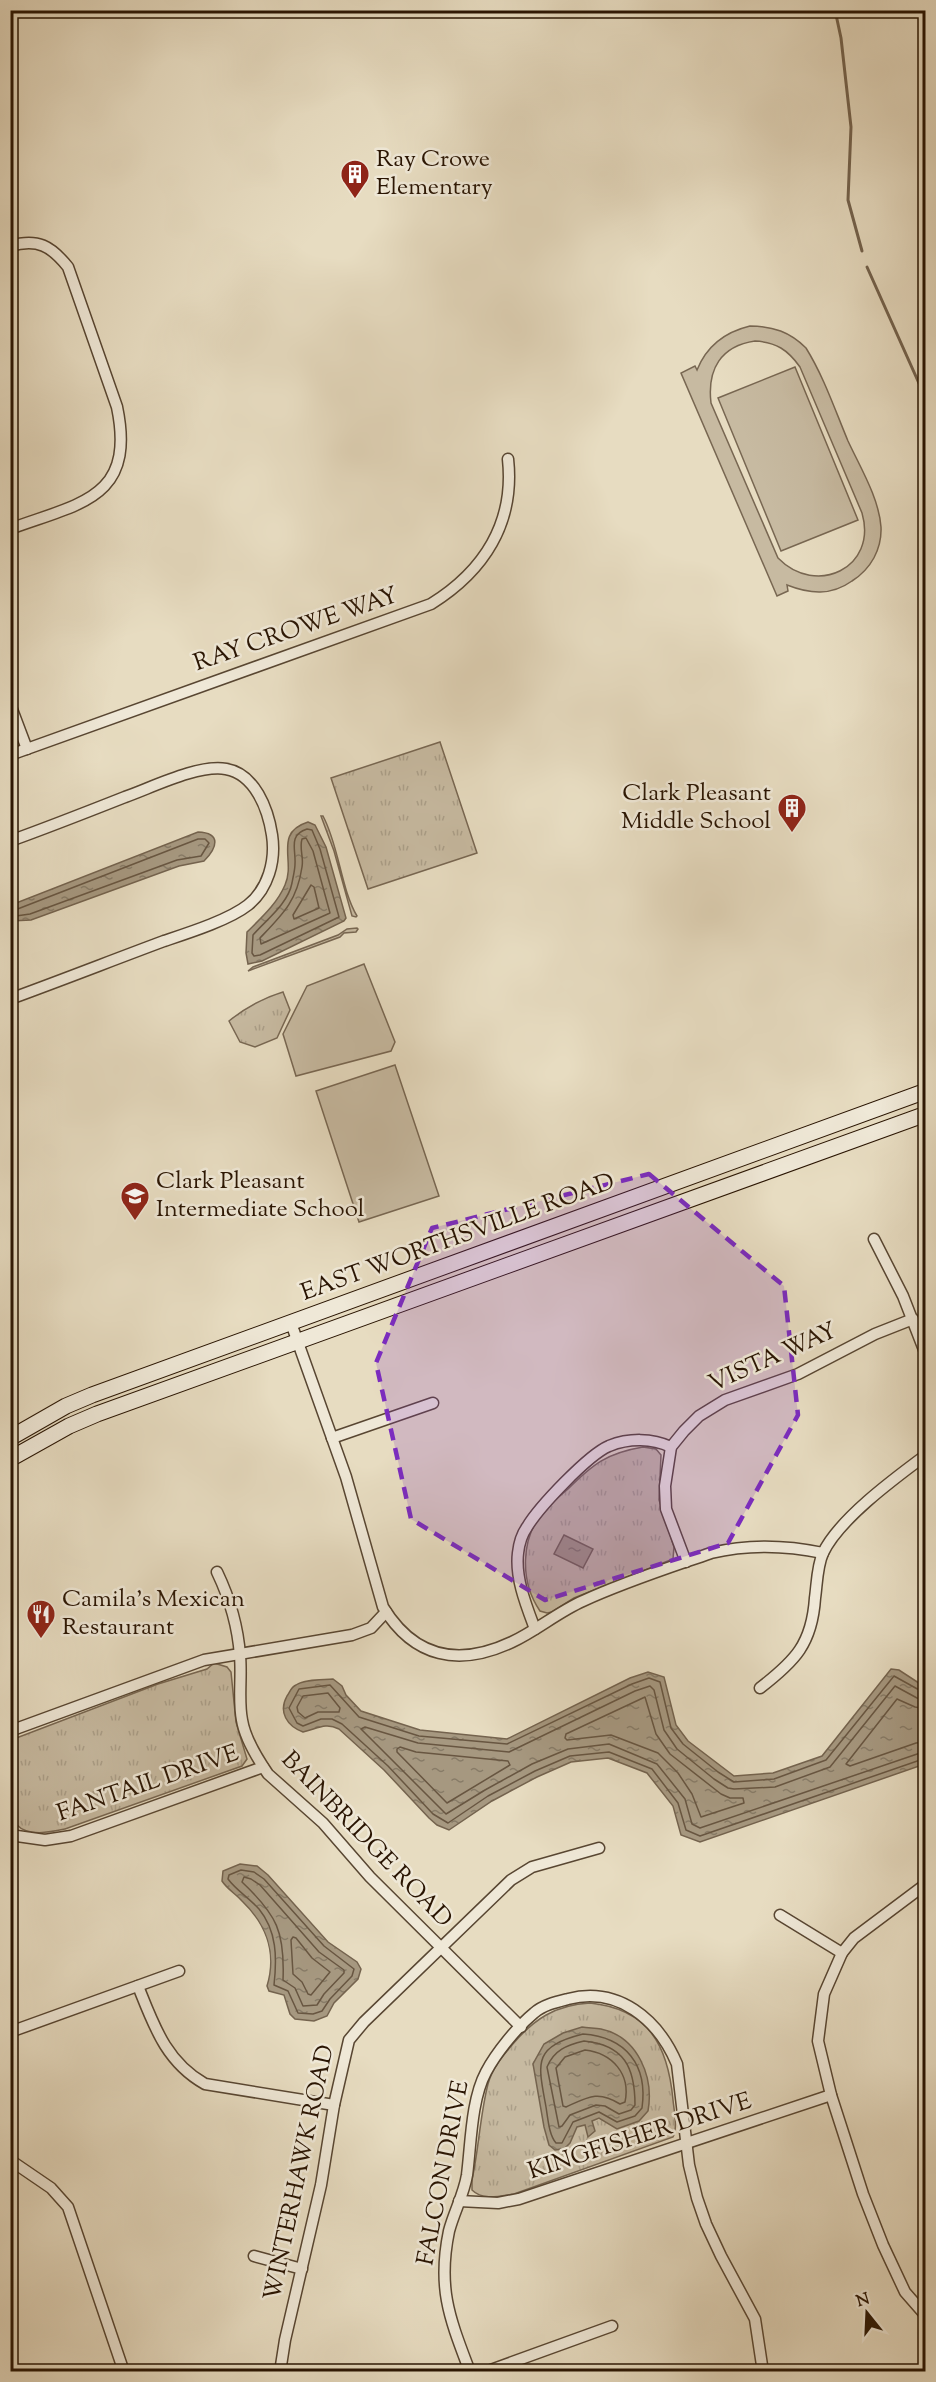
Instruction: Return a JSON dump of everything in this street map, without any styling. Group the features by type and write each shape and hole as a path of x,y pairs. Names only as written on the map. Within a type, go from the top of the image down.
{"main road":[{"name":"EAST WORTHSVILLE ROAD","path":"10,1438 66,1406 92,1395 926,1091"},
{"name":"EAST WORTHSVILLE ROAD","path":"10,1459 69,1426 97,1414 926,1113"}],"street":[{"path":"10,246 37,242 55,251 68,267 117,407 122,429 121,452 115,471 104,489 82,503 10,529"},
{"name":"RAY CROWE WAY","path":"10,754 431,604 447,594 472,572 490,549 507,500 508,459"},
{"path":"10,704 27,749"},
{"path":"10,841 172,780 203,770 225,769 246,778 260,797 270,823 274,848 270,873 261,892 246,906 182,935 10,999"},
{"path":"874,1239 913,1319 926,1355"},
{"name":"VISTA WAY","path":"671,1447 699,1416 713,1406 798,1374 875,1334 913,1319"},
{"path":"291,1323 346,1477 386,1612 392,1622 413,1641 433,1653 473,1656 494,1650 581,1602 686,1562 732,1548 772,1546 823,1553"},
{"path":"332,1438 433,1403"},
{"path":"535,1629 518,1572 518,1554 526,1527 547,1501 593,1456 608,1446 644,1440 671,1447 666,1470 666,1509 686,1562"},
{"path":"760,1688 788,1667 808,1639 823,1553 833,1536 852,1514 926,1455"},
{"name":"BAINBRIDGE ROAD","path":"217,1572 228,1595 240,1654 241,1720 263,1767 323,1823 370,1876 521,2027"},
{"path":"10,1731 204,1660 352,1635 371,1628 386,1612"},
{"name":"FANTAIL DRIVE","path":"10,1835 45,1840 71,1836 263,1767"},
{"name":"WINTERHAWK ROAD","path":"280,2372 321,2185 334,2105 350,2040 364,2022 511,1880 532,1867 599,1848"},
{"path":"926,1884 854,1938 842,1953 824,1994 818,2042 831,2095 883,2245 905,2292 926,2316"},
{"path":"780,1915 842,1953"},
{"path":"10,2032 179,1971"},
{"path":"138,1986 163,2043 175,2061 189,2075 205,2084 334,2105"},
{"name":"FALCON DRIVE","path":"470,2372 448,2314 444,2289 449,2230 466,2182 478,2093 496,2055 535,2012 549,2004 582,1996 616,1999 641,2014 665,2040 677,2064 689,2165 697,2198 721,2256 755,2319 763,2372"},
{"name":"KINGFISHER DRIVE","path":"459,2201 498,2203 519,2199 831,2095"},
{"path":"13,2167 51,2188 68,2207 123,2372"},
{"path":"254,2256 302,2269"},
{"path":"485,2372 612,2325"}],"highlighted area":[{"path":"649,1174 784,1286 798,1415 728,1543 545,1600 411,1519 376,1363 432,1228"}],"green space":[{"path":"750,326 766,327 787,334 806,348 824,382 877,505 881,535 874,558 859,576 836,589 812,592 787,585 788,591 777,596 681,373 695,366 697,370 706,353 718,341","holes":["755,341 781,348 800,367 862,513 865,532 861,549 852,562 840,571 825,575 809,575 793,570 778,558 711,403 711,380 719,361 733,348"]},
{"path":"795,367 858,520 781,551 718,398"},
{"path":"440,742 477,853 368,889 331,778"},
{"path":"321,816 333,840 356,917 352,916 334,851"},
{"path":"357,928 356,932 344,933 340,937 248,971 253,967 338,935 347,929"},
{"path":"364,964 395,1042 391,1051 296,1076 283,1034 307,986"},
{"path":"283,992 290,1010 277,1038 255,1047 240,1042 229,1021 254,1004"},
{"path":"395,1065 439,1196 359,1222 316,1091"},
{"path":"643,1447 656,1449 661,1455 659,1500 674,1547 673,1559 574,1598 552,1612 540,1611 533,1599 526,1574 527,1547 536,1522 550,1505 593,1466 610,1456"},
{"path":"214,1663 227,1667 231,1672 236,1722 247,1759 242,1766 65,1829 33,1832 17,1825 11,1779 11,1740 158,1684 207,1669"},
{"path":"590,2003 627,2013 652,2033 666,2063 670,2081 675,2119 673,2137 514,2194 481,2196 472,2190 472,2180 485,2096 495,2068 512,2045 537,2021 556,2010"}],"water":[{"path":"308,822 315,825 326,847 346,918 262,961 248,964 247,932 282,892 288,876 288,840 297,827"},
{"path":"198,832 211,835 215,842 212,851 204,861 179,866 31,920 11,921 11,905"},
{"path":"564,1535 593,1549 583,1568 554,1554"},
{"path":"891,1669 899,1670 925,1687 925,1764 700,1842 681,1835 673,1806 647,1773 608,1758 571,1762 537,1777 492,1801 449,1830 437,1825 429,1818 384,1770 339,1729 325,1726 303,1732 292,1726 283,1708 294,1686 309,1681 333,1679 342,1686 346,1695 361,1711 420,1730 507,1739 630,1678 648,1672 664,1677 676,1725 688,1741 734,1776 773,1773 822,1756"},
{"path":"240,1864 257,1866 268,1875 328,1942 357,1962 361,1969 358,1979 334,2003 327,2016 314,2021 295,2019 290,2014 284,1995 269,1991 267,1986 270,1974 270,1951 263,1929 240,1898 222,1881 223,1871"},
{"path":"582,2027 614,2033 634,2049 646,2072 648,2111 639,2121 617,2129 599,2118 592,2121 595,2131 588,2137 585,2125 577,2127 570,2143 564,2149 555,2150 549,2145 544,2127 533,2064 544,2044 563,2033"}],"waterway":[{"path":"835,10 841,38 851,127 848,200 862,251"},
{"path":"867,267 926,399"}],"place":[{"name":"Ray Crowe Elementary","path":"355,200"},
{"name":"Clark Pleasant Middle School","path":"792,834"},
{"name":"Clark Pleasant Intermediate School","path":"135,1222"},
{"name":"Camila's Mexican Restaurant","path":"41,1640"}]}
